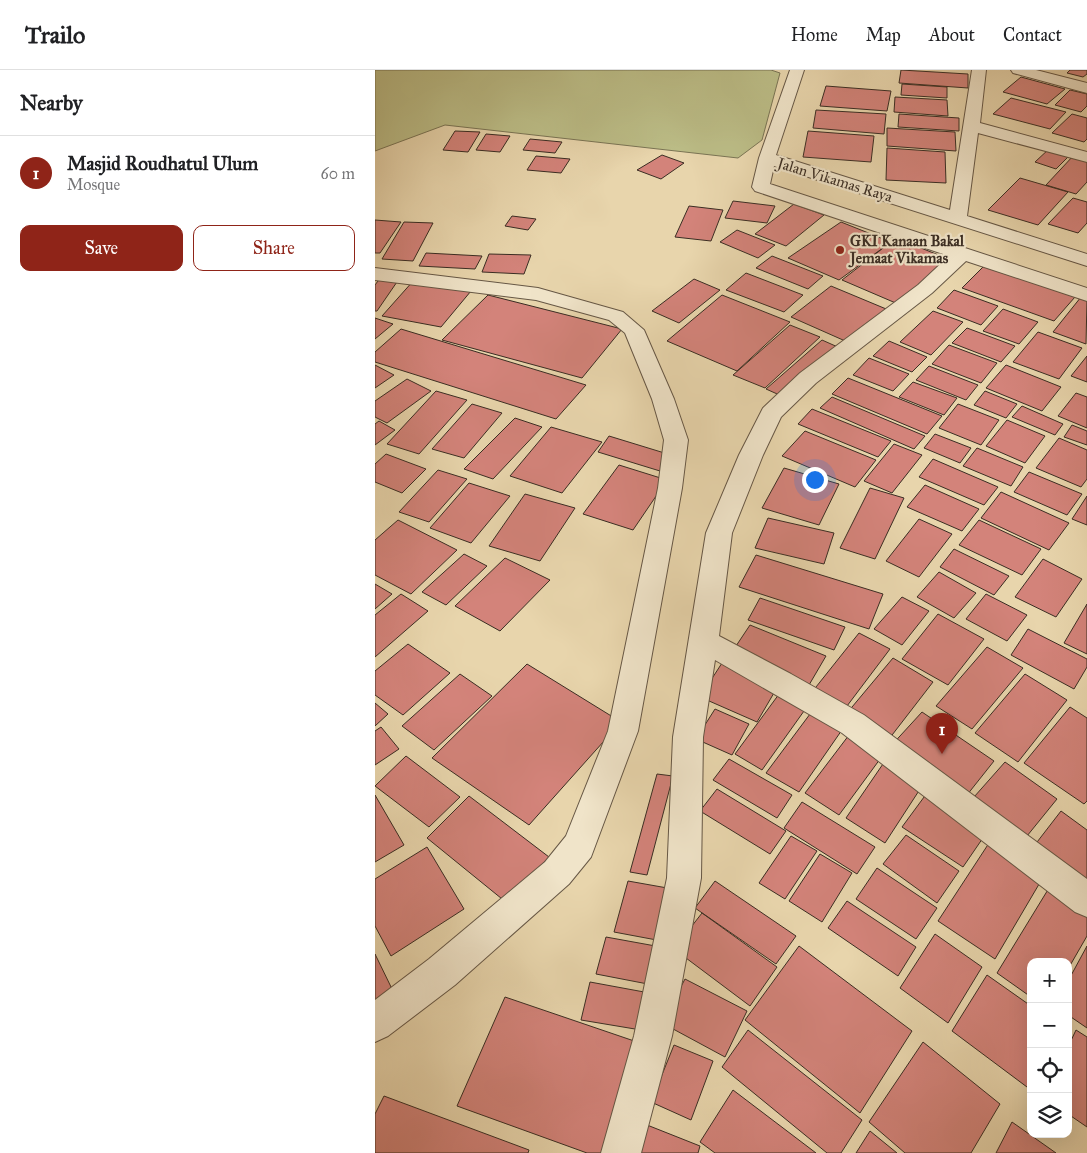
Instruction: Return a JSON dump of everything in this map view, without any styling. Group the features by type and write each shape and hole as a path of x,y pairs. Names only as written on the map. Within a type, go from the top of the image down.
{"street":[{"path":"766,161 797,70"},
{"path":"958,218 979,70"},
{"path":"1018,70 1087,88"},
{"path":"971,126 1087,158"},
{"name":"Jalan Vikamas Raya","path":"1087,260 958,218 766,161 761,187 764,189 1087,295"},
{"path":"621,1153 653,1036 685,878 688,737 719,533 751,455 771,413 808,378 925,289 963,253"},
{"path":"375,274 538,294 616,316 634,330 663,399 676,440 670,488 623,731 579,846 557,872 441,972 375,1023"},
{"path":"704,641 781,682 853,724 1087,900"}],"green space":[{"path":"375,70 771,70 780,73 762,140 738,158 445,125 375,151"}],"building":[{"path":"901,70 968,74 968,88 899,83"},
{"path":"1070,70 1087,70 1087,74 1083,77 1067,73"},
{"path":"1021,77 1065,89 1047,104 1003,92"},
{"path":"902,84 947,87 947,98 901,95"},
{"path":"826,86 891,91 887,111 820,106"},
{"path":"1070,90 1087,94 1087,106 1081,112 1055,105"},
{"path":"895,97 947,100 948,116 894,112"},
{"path":"1011,98 1066,112 1050,129 993,114"},
{"path":"816,110 886,114 884,134 813,128"},
{"path":"899,114 959,118 959,131 898,127"},
{"path":"1072,114 1087,118 1087,139 1084,142 1052,133"},
{"path":"887,128 955,132 956,151 887,146"},
{"path":"455,131 480,132 468,152 443,150"},
{"path":"808,131 874,136 871,162 803,157"},
{"path":"486,134 510,136 500,152 476,150"},
{"path":"530,139 562,142 555,153 523,150"},
{"path":"887,148 945,152 946,183 886,180"},
{"path":"1050,148 1071,154 1056,169 1035,162"},
{"path":"662,155 684,163 661,179 637,170"},
{"path":"1074,155 1087,159 1087,182 1076,194 1046,185"},
{"path":"536,156 570,159 561,173 527,170"},
{"path":"1020,178 1068,192 1038,225 988,210"},
{"path":"1073,198 1087,202 1087,223 1078,233 1048,224"},
{"path":"733,201 775,206 767,223 725,218"},
{"path":"794,204 824,215 786,246 755,234"},
{"path":"689,206 723,210 711,241 675,237"},
{"path":"512,216 536,219 528,230 505,226"},
{"path":"375,220 401,222 380,253 375,253"},
{"path":"404,222 433,223 413,261 382,259"},
{"name":"GKI Kanaan Bakal Jemaat Vikamas","path":"841,222 891,242 839,280 788,258"},
{"path":"737,230 775,245 758,258 720,242"},
{"path":"896,238 951,260 898,304 842,280"},
{"path":"426,253 482,256 475,269 419,266"},
{"path":"489,254 531,255 524,274 482,272"},
{"path":"772,256 823,276 808,289 756,268"},
{"path":"985,265 1075,297 1054,321 962,288"},
{"path":"746,273 803,295 784,312 726,290"},
{"path":"381,277 399,279 377,311 375,311 375,285"},
{"path":"694,279 720,290 679,323 652,311"},
{"path":"414,280 471,291 441,327 382,316"},
{"path":"831,286 891,311 852,344 791,317"},
{"path":"954,290 998,306 981,325 937,308"},
{"path":"488,295 622,329 582,378 442,340"},
{"path":"722,295 790,322 737,371 667,341"},
{"path":"1081,297 1087,299 1086,344 1053,332"},
{"path":"1003,309 1038,322 1019,344 983,331"},
{"path":"933,311 963,322 931,355 900,342"},
{"path":"375,318 393,324 375,339"},
{"path":"790,325 820,337 765,388 733,375"},
{"path":"967,328 1015,346 1001,362 952,343"},
{"path":"401,329 586,385 556,419 375,362 375,352"},
{"path":"1038,332 1082,348 1059,379 1013,362"},
{"path":"822,340 840,348 784,397 766,389"},
{"path":"889,341 927,357 912,372 873,356"},
{"path":"949,345 997,363 981,383 932,364"},
{"path":"1087,356 1087,382 1071,376"},
{"path":"869,358 909,374 893,391 853,375"},
{"path":"375,365 394,375 375,388"},
{"path":"1006,365 1061,387 1042,411 986,388"},
{"path":"929,366 978,385 966,400 916,380"},
{"path":"848,378 942,416 927,434 832,394"},
{"path":"407,379 431,391 387,423 375,417 375,401"},
{"path":"913,382 957,398 944,415 899,397"},
{"path":"436,391 467,400 419,454 387,444"},
{"path":"985,391 1017,404 1006,418 974,405"},
{"path":"1076,393 1087,397 1087,428 1058,416"},
{"path":"832,397 925,436 914,449 820,408"},
{"path":"472,404 502,413 464,458 432,449"},
{"path":"958,404 999,420 981,445 939,428"},
{"path":"1022,406 1063,424 1055,435 1012,417"},
{"path":"812,409 891,441 878,457 798,424"},
{"path":"515,418 542,427 493,479 464,469"},
{"path":"1007,420 1045,436 1025,463 986,446"},
{"path":"379,421 395,430 375,445 375,424"},
{"path":"1072,425 1087,431 1087,445 1064,437"},
{"path":"551,427 602,442 562,493 510,476"},
{"path":"805,431 876,460 855,487 782,456"},
{"path":"935,434 971,448 960,463 924,448"},
{"path":"609,436 671,455 660,471 598,452"},
{"path":"1059,438 1087,450 1087,479 1081,487 1036,468"},
{"path":"894,444 922,455 892,493 864,481"},
{"path":"977,448 1023,467 1011,486 963,466"},
{"path":"386,454 426,469 402,493 375,482 375,464"},
{"path":"933,459 998,487 984,505 919,477"},
{"path":"619,465 667,480 633,530 583,514"},
{"path":"784,468 839,484 819,525 762,508"},
{"path":"438,470 467,479 429,522 399,512"},
{"path":"1029,472 1082,494 1067,515 1014,492"},
{"path":"469,483 510,496 471,543 430,528"},
{"path":"925,485 979,509 962,531 907,507"},
{"path":"870,488 904,498 875,559 840,548"},
{"path":"1001,492 1069,523 1049,550 981,518"},
{"path":"525,494 575,508 540,561 489,546"},
{"path":"1087,496 1087,525 1072,519"},
{"path":"768,518 834,533 824,564 755,548"},
{"path":"919,519 952,534 919,577 886,561"},
{"path":"398,520 457,550 411,594 375,575 375,540"},
{"path":"979,520 1041,549 1022,575 959,545"},
{"path":"954,549 1009,576 994,595 940,567"},
{"path":"464,554 487,566 446,605 422,592"},
{"path":"756,555 883,594 869,629 739,587"},
{"path":"505,558 550,580 500,631 455,606"},
{"path":"1043,559 1082,579 1056,617 1015,597"},
{"path":"939,572 976,593 954,618 917,597"},
{"path":"375,584 392,594 375,609"},
{"path":"401,594 428,611 375,657 375,615"},
{"path":"986,594 1027,615 1007,641 966,619"},
{"path":"902,597 929,611 902,645 874,629"},
{"path":"760,598 845,627 834,650 748,620"},
{"path":"1087,604 1087,654 1064,643"},
{"path":"938,614 984,639 948,685 902,659"},
{"path":"750,625 826,656 809,685 732,652"},
{"path":"1028,629 1087,659 1087,667 1074,689 1011,655"},
{"path":"859,633 890,649 844,710 812,692"},
{"path":"408,644 450,673 403,715 375,695 375,671"},
{"path":"987,647 1023,668 972,729 936,706"},
{"path":"893,658 933,682 889,739 847,713"},
{"path":"722,663 778,686 757,722 700,697"},
{"path":"527,664 621,722 529,825 432,758"},
{"path":"460,674 492,696 434,750 402,726"},
{"path":"1025,674 1067,700 1018,762 975,733"},
{"path":"782,690 809,704 762,770 735,754"},
{"path":"375,703 388,714 375,726"},
{"path":"1070,707 1087,718 1087,801 1084,804 1024,763"},
{"path":"715,709 749,724 732,755 696,739"},
{"path":"813,710 844,727 799,792 766,773"},
{"path":"922,712 994,761 963,800 889,748"},
{"path":"381,727 399,749 375,765 375,731"},
{"path":"849,735 883,755 839,815 805,793"},
{"path":"406,756 460,797 429,827 375,786"},
{"path":"729,759 792,795 777,818 713,780"},
{"path":"885,761 924,783 885,843 846,818"},
{"path":"1005,762 1057,799 1027,836 974,797"},
{"path":"657,774 673,776 647,875 630,872"},
{"path":"717,789 786,831 770,854 700,811"},
{"path":"927,793 987,832 963,867 902,827"},
{"path":"375,795 404,845 375,862"},
{"path":"469,796 549,857 507,903 427,838"},
{"path":"802,802 875,847 857,874 784,828"},
{"path":"1061,811 1087,830 1087,885 1034,846"},
{"path":"906,835 959,871 937,903 883,864"},
{"path":"791,836 817,851 785,899 759,883"},
{"path":"991,840 1045,874 995,959 938,921"},
{"path":"427,847 464,909 391,956 375,926 375,879"},
{"path":"820,854 852,873 822,922 789,901"},
{"path":"877,868 937,908 916,939 856,899"},
{"path":"628,881 673,889 662,941 614,932"},
{"path":"715,881 796,936 776,964 695,908"},
{"path":"1049,888 1087,911 1087,936 1072,962 1072,958 1027,958 1027,994 997,973"},
{"path":"847,901 916,947 898,976 828,928"},
{"path":"702,913 777,967 750,1006 674,949"},
{"path":"935,934 982,967 948,1023 900,988"},
{"path":"606,937 661,947 653,985 596,974"},
{"path":"799,946 912,1031 860,1113 745,1020"},
{"path":"1087,946 1087,1028 1072,1018 1072,974"},
{"path":"375,954 393,991 375,1003"},
{"path":"987,975 1027,1003 1027,1087 952,1031"},
{"path":"685,979 747,1011 725,1057 662,1023"},
{"path":"590,982 655,994 647,1031 581,1020"},
{"path":"505,997 643,1044 605,1153 587,1153 457,1106"},
{"path":"748,1030 862,1120 841,1153 827,1153 722,1067"},
{"path":"1076,1030 1087,1037 1087,1127 1072,1117 1072,1038"},
{"path":"923,1042 1000,1104 971,1153 905,1153 869,1122"},
{"path":"674,1045 713,1061 691,1120 651,1102"},
{"path":"733,1090 816,1153 715,1153 700,1142"},
{"path":"384,1096 529,1150 528,1153 375,1153 375,1114"},
{"path":"1012,1122 1027,1133 1027,1138 1035,1138 1056,1153 996,1153"},
{"path":"642,1123 700,1146 698,1153 631,1153"},
{"path":"870,1131 897,1153 856,1153"}],"place":[{"name":"GKI Kanaan Bakal Jemaat Vikamas","path":"840,250"},
{"name":"Masjid Roudhatul Ulum","path":"942,754"}]}
